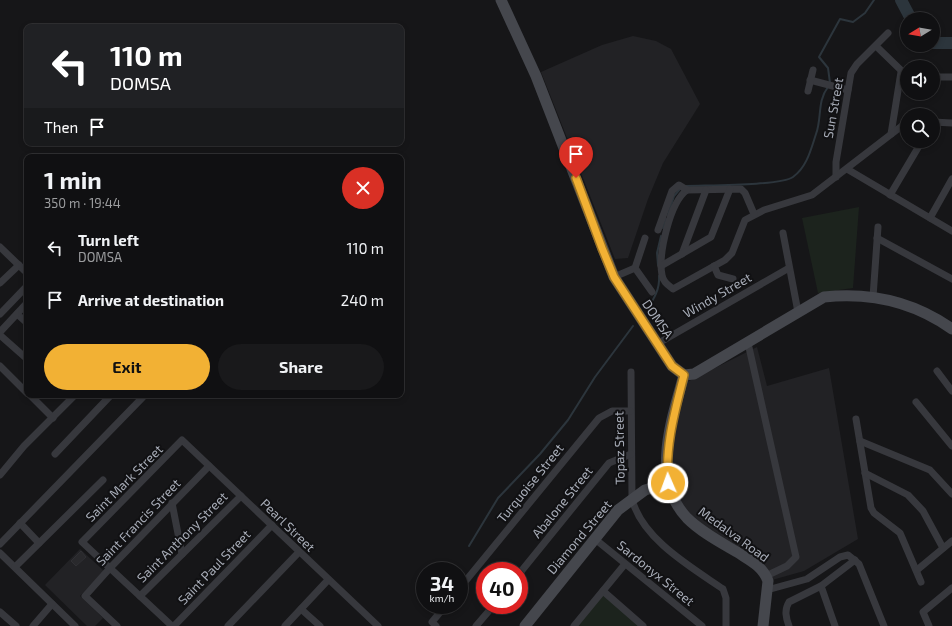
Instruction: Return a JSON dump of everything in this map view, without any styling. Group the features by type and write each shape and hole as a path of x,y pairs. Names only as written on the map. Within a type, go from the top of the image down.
{"main road":[{"name":"DOMSA","path":"501,0 536,76 614,277 672,366 684,375"},
{"path":"684,375 694,374 824,298 848,294 902,303 934,316 952,329"},
{"name":"Medalva Road","path":"684,375 670,428 668,483 674,498 686,516 698,527 759,566 766,576 767,590 763,626"},
{"name":"Diamond Street","path":"525,626 618,510 645,490 668,483"}],"street":[{"name":"Sun Street","path":"836,177 836,162 851,73 857,64 888,33"},
{"path":"876,46 900,70"},
{"path":"808,91 813,70"},
{"path":"940,77 952,77"},
{"path":"810,80 848,90"},
{"path":"891,134 900,92"},
{"path":"940,122 952,123"},
{"path":"687,190 678,198 661,253 661,266 664,282 673,289 725,260 732,253 745,220 754,214 812,195 900,127"},
{"path":"890,195 918,148"},
{"path":"846,169 952,231"},
{"path":"930,218 952,179"},
{"path":"658,230 672,191 679,185 687,190 741,189 745,193 754,214"},
{"path":"661,266 711,237 730,189"},
{"path":"682,254 706,190"},
{"path":"873,297 878,228"},
{"path":"783,232 798,312"},
{"path":"614,277 635,268 645,238"},
{"path":"877,238 952,279"},
{"path":"0,247 24,270"},
{"path":"0,282 19,265"},
{"path":"714,266 718,275 733,279"},
{"path":"635,268 652,292"},
{"name":"Windy Street","path":"657,344 789,268"},
{"path":"0,314 24,289"},
{"path":"24,307 0,333 24,356"},
{"path":"17,314 24,320"},
{"path":"748,343 796,557 788,566 766,576"},
{"path":"0,366 24,389"},
{"path":"937,370 952,391"},
{"name":"Topaz Street","path":"631,372 630,411 632,499 635,513 672,553 724,589 726,598 726,626"},
{"path":"33,398 53,418"},
{"path":"0,475 24,446 53,418 69,398"},
{"path":"55,454 108,398"},
{"path":"0,544 142,398"},
{"path":"916,402 952,446"},
{"name":"Turquoise Street","path":"468,578 599,418 612,411 630,411"},
{"path":"856,419 871,508 874,513 900,533 921,582"},
{"name":"Pearl Street","path":"182,440 378,626"},
{"name":"Saint Mark Street","path":"110,568 82,542 182,440"},
{"path":"860,440 930,470 952,494"},
{"name":"Abalone Street","path":"528,563 609,462 631,454"},
{"name":"Saint Francis Street","path":"117,626 85,596 172,503 209,466"},
{"path":"865,473 908,495 923,511 943,548"},
{"path":"15,567 103,480"},
{"name":"Saint Anthony Street","path":"140,596 241,496"},
{"path":"172,503 182,554"},
{"path":"20,523 39,543"},
{"name":"Saint Paul Street","path":"173,626 272,525"},
{"name":"Sardonyx Street","path":"595,539 702,626"},
{"path":"917,570 952,541"},
{"path":"228,626 299,552"},
{"path":"0,553 75,626"},
{"path":"767,590 807,579 848,555 855,560 862,570 884,626"},
{"path":"789,626 786,613 789,602 821,586 855,560"},
{"path":"574,626 625,564"},
{"path":"110,568 173,626"},
{"path":"285,626 328,580"},
{"path":"821,586 835,626"},
{"path":"929,626 923,612 952,588"},
{"path":"603,591 643,626"},
{"path":"33,626 52,604"},
{"path":"301,609 320,626"},
{"path":"0,612 16,626"},
{"path":"434,624 440,614"},
{"path":"476,626 486,614"}],"shaded area":[{"path":"633,36 656,41 671,49 700,104 663,163 648,199 628,258 615,259 541,72 602,45"},
{"path":"859,207 853,288 818,293 802,218"},
{"path":"757,347 767,386 829,368 858,539 804,571 772,580 688,514 673,487 671,478 674,424 687,382"},
{"path":"80,549 104,571 80,596 103,618 95,626 87,626 45,585"},
{"path":"602,594 640,626 577,626"}],"building":[{"path":"81,551 86,557 76,566 71,561"}],"waterway":[{"path":"830,83 828,68 819,57 840,19 853,22 865,13 874,0"},
{"path":"901,0 907,12"},
{"path":"940,43 952,43"},
{"path":"686,186 759,184 785,180 793,177 802,168 810,152 818,128 822,98 828,87"},
{"path":"668,215 674,196 680,189"},
{"path":"663,228 666,219"},
{"path":"658,265 657,253 661,236"},
{"path":"647,309 656,294 659,285 659,276"},
{"path":"469,546 498,498 540,454 568,420 595,377 633,326"}],"route":[{"path":"576,178 614,277 672,366 684,375 670,428 667,470 668,483"}]}
